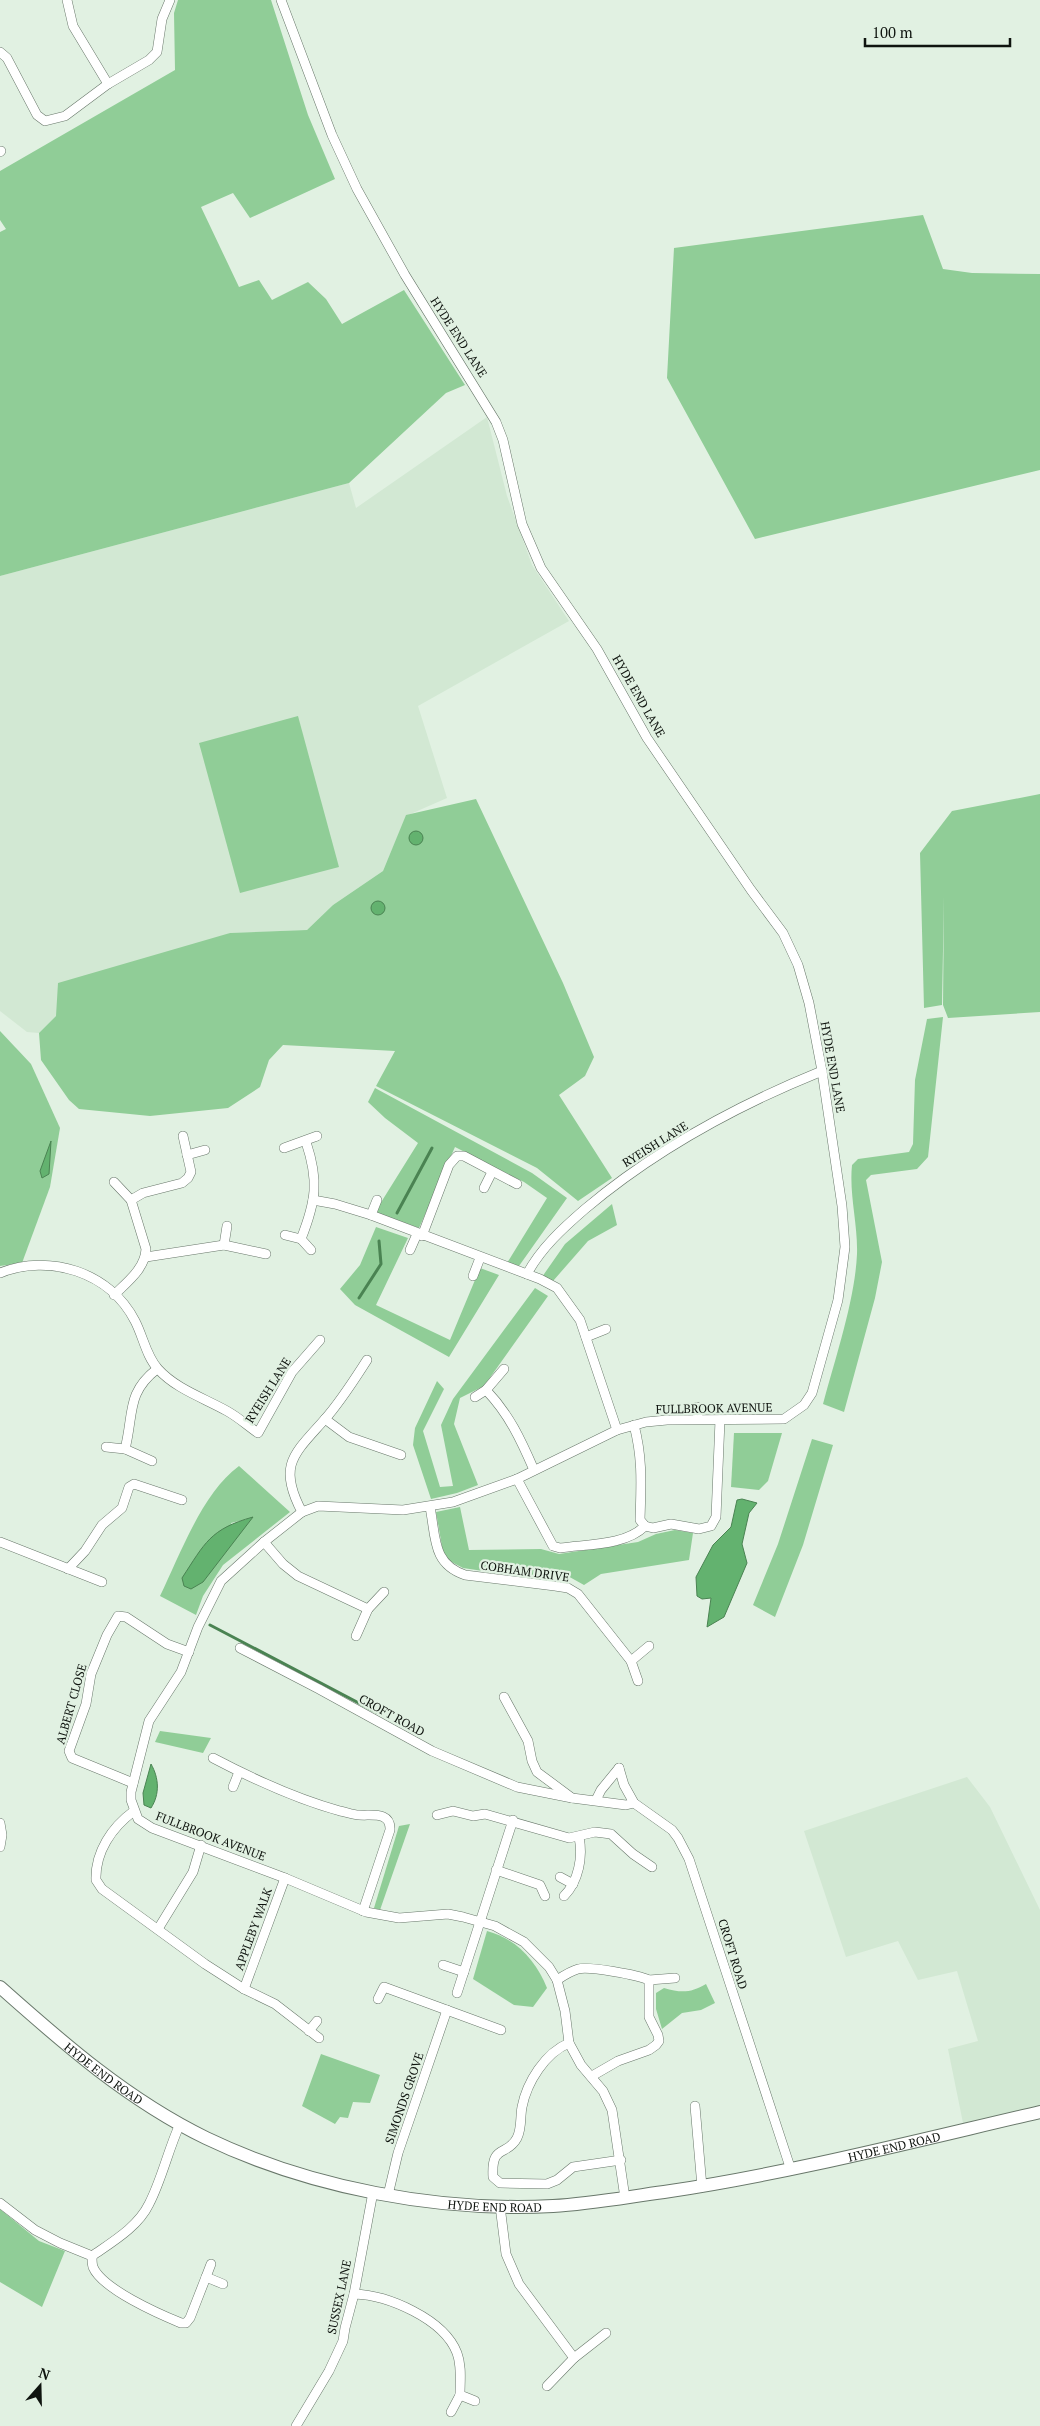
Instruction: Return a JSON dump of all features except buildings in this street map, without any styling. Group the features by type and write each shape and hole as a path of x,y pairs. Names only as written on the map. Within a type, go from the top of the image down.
{"main road":[{"name":"HYDE END ROAD","path":"0,1987 97,2070 142,2102 204,2137 259,2161 298,2173 388,2195 500,2206 553,2206 625,2198 702,2187 791,2170 1040,2112"}],"street":[{"path":"67,0 73,26 108,84"},
{"path":"0,52 7,58 37,115 45,121 65,116 108,84 137,69 157,52 162,18 170,0"},
{"name":"HYDE END LANE","path":"281,0 332,135 357,189 406,275 496,422 503,440 522,524 541,568 596,649 648,738 751,890 784,933 793,952 805,989 822,1071 843,1213 846,1247 830,1335 812,1393 804,1405 784,1419"},
{"name":"RYEISH LANE","path":"527,1274 546,1246 570,1222 640,1167 725,1116 779,1088 822,1071"},
{"path":"130,1200 143,1193 182,1183 191,1172 183,1136"},
{"path":"284,1148 306,1142 318,1136"},
{"path":"301,1239 313,1200 315,1177 306,1142"},
{"path":"187,1155 204,1150"},
{"path":"410,1250 420,1235 449,1165 456,1156 464,1156 517,1184"},
{"path":"484,1188 492,1172"},
{"path":"114,1182 130,1200 146,1249 146,1257 134,1275 114,1295"},
{"path":"313,1200 335,1204 371,1215 480,1258 527,1274 557,1288 580,1320 617,1430"},
{"path":"371,1215 376,1200"},
{"path":"224,1246 227,1226"},
{"path":"285,1235 301,1239 311,1250"},
{"path":"146,1257 224,1246 266,1254"},
{"path":"473,1276 480,1258"},
{"name":"RYEISH LANE","path":"0,1273 15,1267 32,1264 56,1264 93,1279 114,1295 135,1320 157,1369 174,1383 228,1412 258,1433 292,1372 320,1340"},
{"path":"586,1337 606,1329"},
{"path":"302,1512 292,1493 291,1462 303,1442 325,1419 367,1360"},
{"path":"125,1449 137,1390 143,1380 157,1369"},
{"path":"475,1397 486,1390 504,1369"},
{"path":"486,1390 499,1404 518,1433 534,1470"},
{"path":"698,1407 698,1419"},
{"path":"325,1419 349,1437 401,1454"},
{"name":"FULLBROOK AVENUE","path":"625,2198 621,2160 612,2110 592,2076 581,2065 569,2044 562,1995 556,1980 549,1967 524,1942 508,1932 480,1920 448,1914 398,1918 363,1911 285,1878 152,1828 138,1819 134,1811 131,1800 133,1783 149,1721 177,1679 216,1589 232,1570 302,1512 318,1506 403,1510 430,1507 482,1492 517,1479 617,1430 634,1425 667,1420 784,1419"},
{"path":"634,1425 641,1458 640,1520 645,1526 653,1528 671,1524 699,1529 711,1526 716,1517 720,1420"},
{"path":"106,1447 125,1449 152,1462"},
{"path":"517,1479 553,1546 560,1548 622,1539 637,1534 645,1526"},
{"path":"68,1569 85,1551 102,1525 122,1508 130,1487 134,1484 182,1500"},
{"name":"COBHAM DRIVE","path":"430,1507 439,1555 444,1564 453,1572 465,1576 568,1588 578,1594 631,1661 638,1681"},
{"path":"0,1542 102,1582"},
{"path":"264,1542 283,1564 298,1576 321,1589 368,1609"},
{"path":"356,1636 368,1609 384,1592"},
{"name":"ALBERT CLOSE","path":"133,1783 72,1758 69,1751 86,1704 91,1674 101,1649 118,1616 126,1617 167,1644 188,1652"},
{"path":"631,1661 649,1646"},
{"name":"CROFT ROAD","path":"240,1648 432,1751 518,1787 572,1798 626,1804 634,1803 672,1830 689,1859 791,2170"},
{"path":"504,1697 528,1741 536,1772 572,1798"},
{"path":"213,1758 239,1772 314,1804 357,1815 386,1817 391,1823 390,1830 363,1911"},
{"path":"596,1800 608,1780 619,1768 624,1785 634,1803"},
{"path":"233,1787 239,1772"},
{"name":"APPLEBY WALK","path":"134,1811 116,1828 98,1858 96,1880 102,1889 205,1964 244,1989 275,2004 319,2038"},
{"path":"437,1816 453,1811 473,1816 485,1814 512,1820 569,1838 595,1832 611,1834 633,1854 652,1867"},
{"path":"457,1992 512,1820"},
{"path":"0,1823 2,1836 0,1847"},
{"path":"564,1896 573,1884 582,1859 579,1837"},
{"path":"158,1929 193,1872 201,1845"},
{"path":"496,1870 540,1885 545,1896"},
{"path":"560,1877 573,1884"},
{"name":"APPLEBY WALK","path":"244,1989 285,1878"},
{"path":"443,1965 464,1972"},
{"path":"556,1980 579,1969 592,1968 638,1976 649,1980 676,1978"},
{"path":"592,2076 618,2062 649,2050 659,2041 650,2017 649,1980"},
{"path":"378,1999 384,1987 501,2030"},
{"name":"SIMONDS GROVE","path":"388,2195 398,2153 447,2010"},
{"path":"309,2031 317,2021"},
{"path":"569,2044 551,2053 531,2085 522,2107 520,2129 516,2139 500,2150 494,2158 493,2177 500,2184 548,2184 557,2180 573,2166 621,2160"},
{"path":"695,2106 702,2187"},
{"path":"92,2256 123,2234 138,2220 149,2205 180,2124"},
{"name":"SUSSEX LANE","path":"296,2426 329,2370 343,2341 344,2328 354,2294 373,2192"},
{"path":"0,2203 35,2230 92,2256"},
{"path":"500,2206 506,2254 519,2284 574,2358"},
{"path":"92,2256 93,2267 100,2278 144,2308 181,2323 186,2322 190,2318 211,2264"},
{"path":"206,2277 223,2284"},
{"path":"354,2294 370,2294 403,2304 448,2338 457,2352 460,2367 460,2395 451,2412"},
{"path":"547,2386 574,2358 606,2333"},
{"path":"460,2395 476,2402"}],"shaded area":[{"path":"178,0 271,0 308,115 335,179 250,218 233,193 201,207 239,287 259,280 272,300 308,282 326,299 342,324 404,290 465,385 446,393 349,483 0,576 0,232 6,229 0,220 0,171 175,70 174,13"},
{"path":"923,215 943,269 972,273 1040,274 1040,470 755,539 667,378 674,248"},
{"path":"487,417 507,496 532,565 569,621 418,706 447,798 406,816 383,871 333,905 307,930 230,933 56,1016 39,1033 27,1032 0,1011 0,576 349,483 356,508"},
{"path":"298,716 339,867 240,893 199,743"},
{"path":"1040,794 1040,1012 948,1018 943,1005 944,896 942,1005 924,1008 920,853 952,811"},
{"path":"476,799 563,983 594,1057 585,1076 559,1095 612,1178 578,1201 537,1168 376,1086 395,1051 283,1045 269,1060 260,1087 228,1108 150,1116 79,1109 69,1100 41,1060 39,1033 56,1016 58,983 230,933 307,930 333,905 383,871 406,815"},
{"path":"413,831 419,831 423,838 419,845 413,845 409,841 409,835"},
{"path":"378,901 383,903 385,908 383,913 378,915 373,913 371,908 373,903"},
{"path":"943,1017 928,1157 917,1169 871,1175 866,1180 882,1262 875,1298 844,1412 823,1404 853,1291 857,1243 851,1176 852,1165 858,1159 909,1152 913,1144 915,1080 927,1019"},
{"path":"0,1031 31,1064 60,1128 50,1187 22,1263 0,1266"},
{"path":"375,1088 532,1173 567,1198 519,1266 507,1263 547,1198 524,1182 455,1147 419,1228 375,1212 418,1143 385,1118 368,1102"},
{"path":"51,1141 49,1174 42,1178 40,1171"},
{"path":"612,1204 617,1225 588,1241 553,1281 542,1277 565,1244"},
{"path":"376,1227 408,1238 376,1305 450,1340 480,1268 499,1275 449,1357 355,1305 340,1289 360,1265"},
{"path":"535,1288 548,1296 484,1386 460,1398 454,1424 478,1485 457,1493 431,1499 413,1445 415,1428 437,1381 444,1389 423,1431 440,1487 453,1486 441,1425 453,1399"},
{"path":"734,1433 782,1433 768,1481 759,1490 731,1487"},
{"path":"812,1439 833,1445 803,1545 775,1617 753,1605 778,1544"},
{"path":"239,1466 290,1512 223,1565 203,1596 196,1615 160,1596 203,1508 226,1478","holes":["252,1518 238,1535 231,1523"]},
{"path":"742,1499 757,1503 749,1513 742,1544 747,1563 724,1617 707,1627 711,1598 702,1599 697,1596 696,1577 713,1545 731,1527 737,1500"},
{"path":"460,1507 469,1550 541,1549 559,1554 638,1542 656,1534 675,1530 693,1533 689,1560 601,1574 584,1585 566,1575 517,1576 463,1568 444,1558 436,1512"},
{"path":"253,1517 203,1582 191,1589 184,1586 182,1578 203,1546 210,1539 227,1527"},
{"path":"160,1731 211,1738 203,1753 155,1742"},
{"path":"151,1764 156,1775 157,1792 151,1808 144,1805 143,1793"},
{"path":"967,1777 990,1807 1040,1910 1040,2108 963,2123 948,2049 978,2041 957,1971 918,1980 898,1941 846,1957 804,1831"},
{"path":"410,1824 380,1910 374,1908 399,1826"},
{"path":"487,1931 516,1945 537,1969 547,1988 533,2007 514,2005 473,1979"},
{"path":"706,1984 715,2003 701,2010 682,2013 662,2029 656,2009 656,1993 664,1988 676,1991 691,1991"},
{"path":"321,2054 380,2075 370,2103 353,2102 348,2118 340,2117 335,2124 302,2106"},
{"path":"0,2209 39,2241 65,2251 42,2307 0,2282"}],"waterway":[{"path":"397,1213 432,1148"},
{"path":"359,1298 381,1264 379,1241"},
{"path":"210,1625 376,1712"}]}
